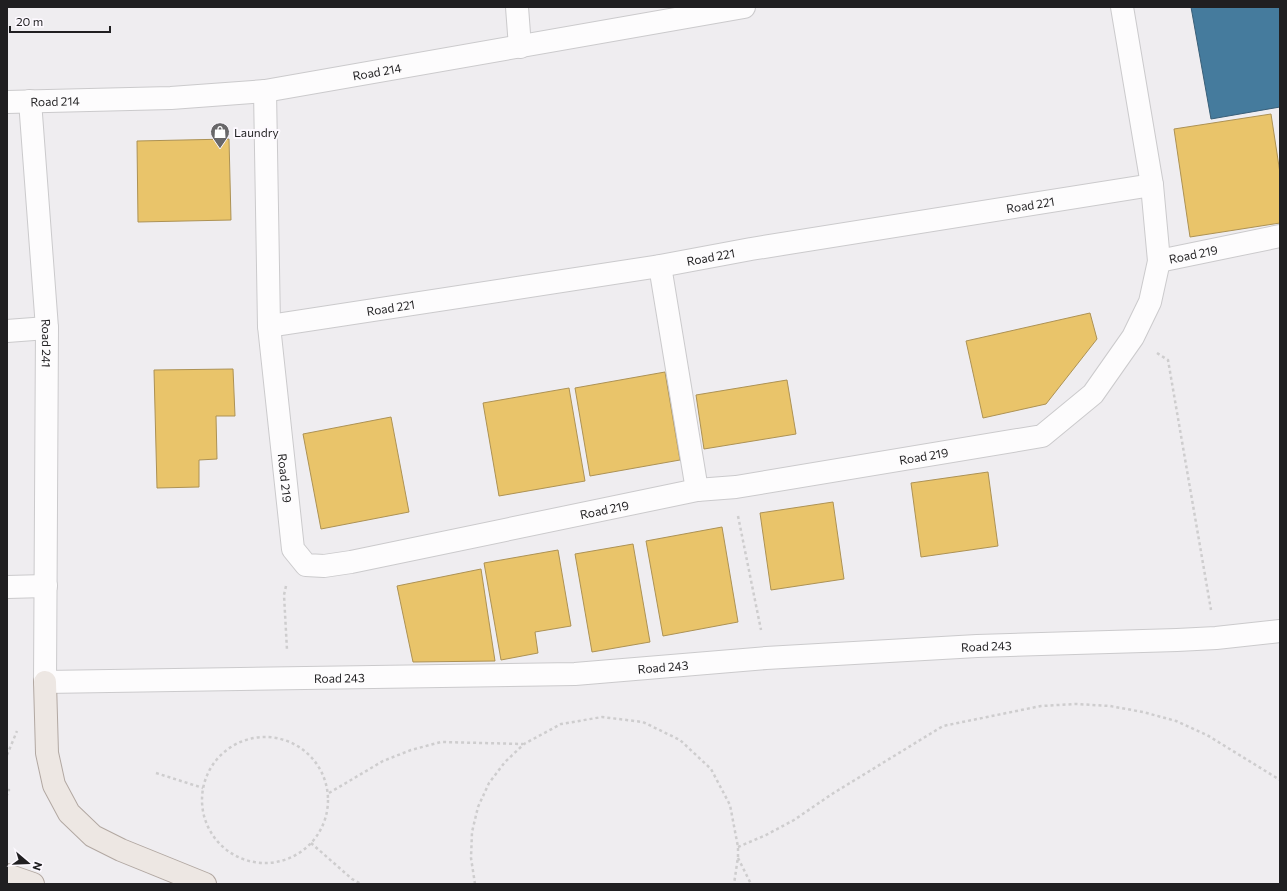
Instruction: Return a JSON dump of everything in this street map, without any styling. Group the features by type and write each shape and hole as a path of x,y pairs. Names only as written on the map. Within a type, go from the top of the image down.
{"main road":[{"path":"44,682 47,754 54,785 69,813 92,836 121,850 205,884"},
{"path":"7,876 33,884"}],"street":[{"path":"517,7 520,47"},
{"name":"Road 214","path":"7,102 171,98 265,90 520,47 675,13 744,7"},
{"path":"1122,7 1152,185 1158,261"},
{"name":"Road 219","path":"265,90 269,326 293,549 306,565 324,566 351,562 697,490 736,487 1042,436 1093,394 1133,336 1150,302 1158,261 1280,236"},
{"name":"Road 241","path":"30,101 47,328 44,682"},
{"name":"Road 221","path":"269,326 660,266 751,249 1152,185"},
{"path":"660,266 697,490"},
{"path":"7,331 47,328"},
{"path":"7,587 46,586"},
{"name":"Road 243","path":"44,682 575,674 766,658 977,646 1216,638 1280,631"}],"path":[{"path":"1133,336 1168,360 1216,638"},
{"path":"736,487 738,512 766,658"},
{"path":"288,679 284,595 293,549"},
{"path":"738,847 766,835 794,820 832,794 943,726 1041,706 1076,704 1110,706 1143,712 1176,721 1207,735 1280,780"},
{"path":"475,884 471,858 472,832 478,807 493,777 505,762 524,744 560,724 602,717 643,722 680,740 711,769 730,806 738,847 734,884"},
{"path":"255,736 281,738 304,749 321,768 329,793 328,812 322,828 311,843 289,859 262,864 236,857 215,839 203,815 203,788 212,764 231,746 255,736"},
{"path":"329,793 383,761 411,750 441,742 524,744"},
{"path":"156,773 203,788"},
{"path":"7,790 7,795"},
{"path":"311,843 352,879 361,884"},
{"path":"738,857 752,884"}],"building: Homes":[{"path":"1271,114 1280,173 1280,223 1190,237 1174,129"},
{"path":"229,139 231,220 138,222 137,141"},
{"path":"1090,313 1097,339 1046,404 983,418 966,341"},
{"path":"233,369 235,416 216,416 217,459 199,460 199,487 157,488 154,370"},
{"path":"665,372 680,460 590,476 575,388"},
{"path":"787,380 796,434 704,449 696,395"},
{"path":"569,388 585,481 499,496 483,403"},
{"path":"391,417 409,512 321,529 303,434"},
{"path":"988,472 998,546 921,557 911,483"},
{"path":"833,502 844,579 771,590 760,513"},
{"path":"722,527 738,622 663,636 646,541"},
{"path":"633,544 650,642 592,652 575,554"},
{"path":"558,550 571,626 535,632 538,653 501,660 484,563"},
{"path":"481,569 495,661 413,662 397,586"}],"building: Public":[{"path":"1191,7 1280,7 1280,107 1211,119"}],"place":[{"name":"Laundry","path":"220,149"}]}
